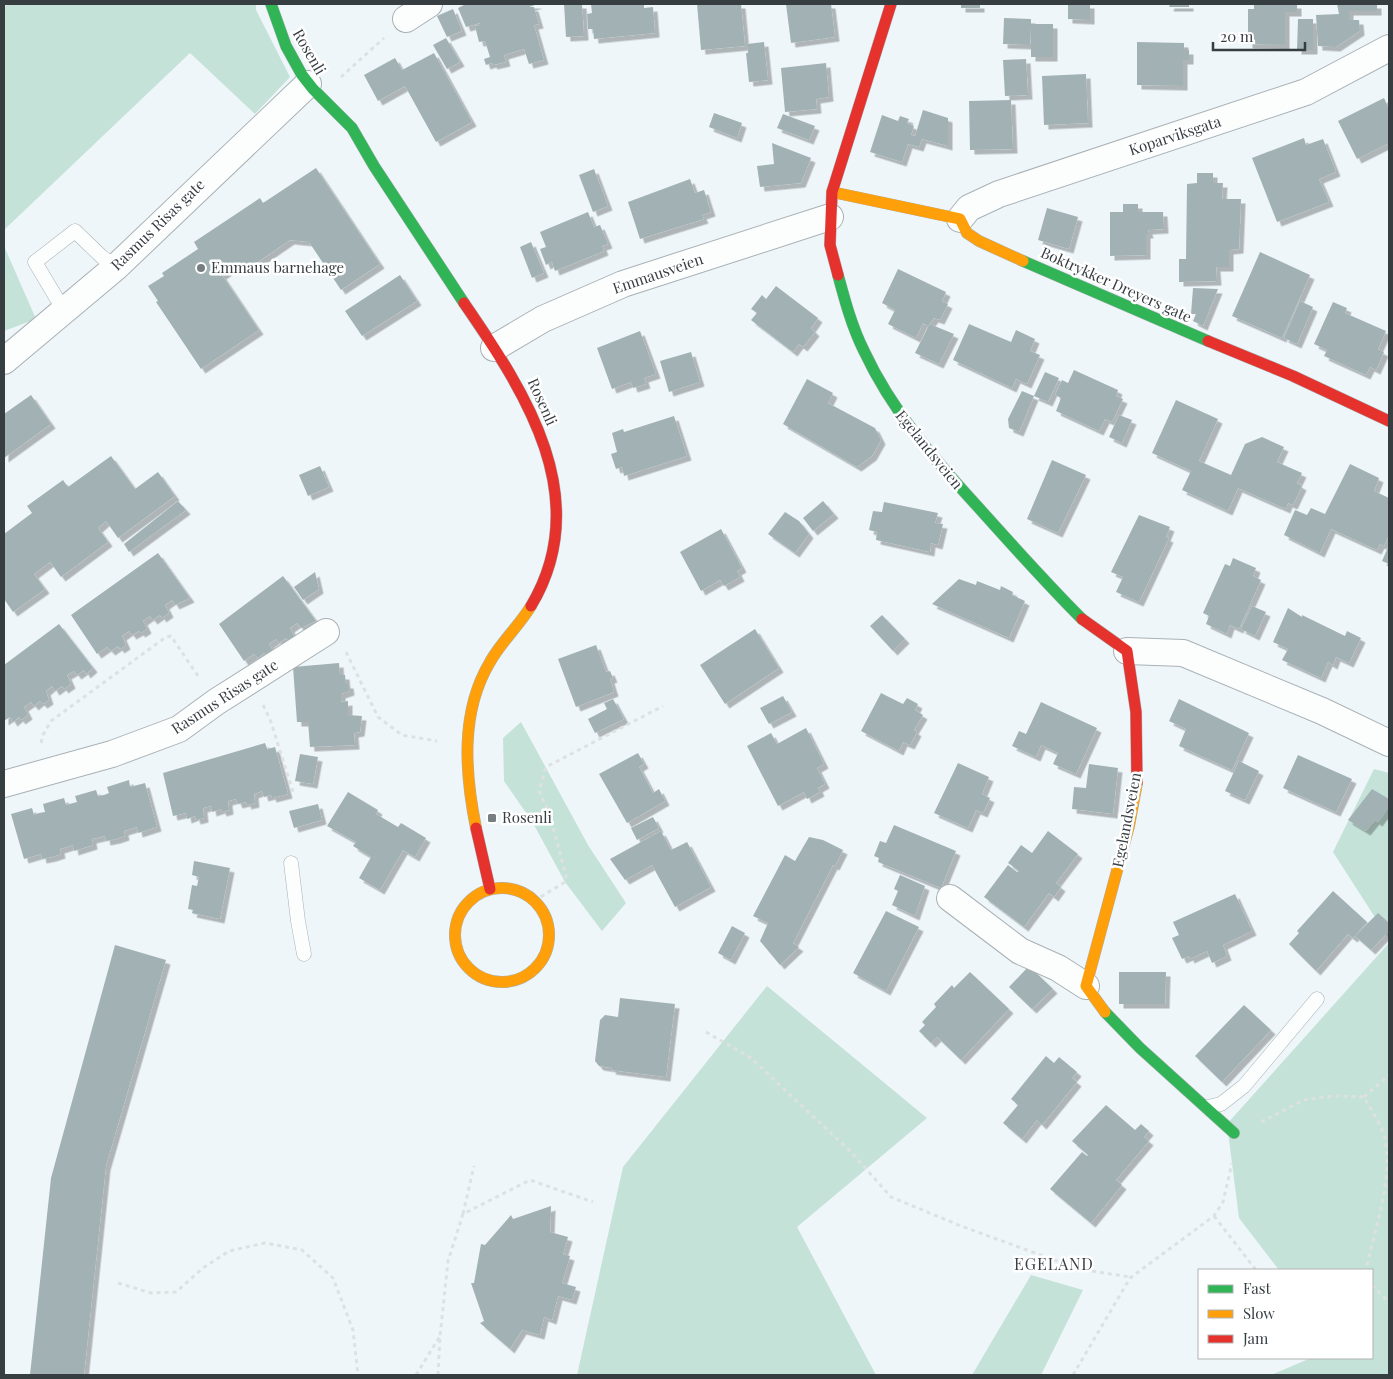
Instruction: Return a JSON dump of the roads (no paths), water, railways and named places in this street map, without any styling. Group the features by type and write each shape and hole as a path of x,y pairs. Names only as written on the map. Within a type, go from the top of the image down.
{"street":[{"name":"Rosenli","path":"270,4 277,27 315,90 347,122 405,215 518,383 544,446 557,500 558,534 548,575 529,609 498,649 481,678 473,706 466,744 470,807 490,889"},
{"path":"406,19 429,4"},
{"path":"891,4 832,192 960,219"},
{"name":"Koparviksgata","path":"960,219 969,208 999,194 1306,92 1389,48"},
{"name":"Rasmus Risas gate","path":"4,361 116,266 315,90"},
{"name":"Egelandsveien","path":"832,192 830,246 848,311 863,350 901,417 958,487 1032,569 1087,624 1127,651 1137,727 1138,776 1129,826 1086,986"},
{"name":"Emmausveien","path":"494,348 543,319 623,284 830,217"},
{"name":"Boktrykker Dreyers gate","path":"960,219 967,233 978,241 1163,323 1293,376 1389,421"},
{"name":"Rasmus Risas gate","path":"4,784 145,744 179,729 216,702 326,632"},
{"path":"1127,651 1183,653 1322,711 1389,743"},
{"path":"506,888 522,892 534,901 546,917 550,936 545,956 533,972 516,981 494,982 480,978 469,970 458,953 454,933 460,914 472,898 490,889 506,888"},
{"path":"950,898 1020,951 1058,968 1086,986 1109,1017 1140,1048 1234,1133"}],"lane":[{"path":"67,308 57,299 35,262 76,230 102,257 116,266"},
{"path":"292,863 298,921 304,954"},
{"path":"1208,1108 1226,1101 1244,1086 1317,998"}],"place":[{"name":"Emmaus barnehage","path":"201,268"},
{"name":"Rosenli","path":"492,818"}],"district":[{"name":"EGELAND","path":"1054,1264"}]}
